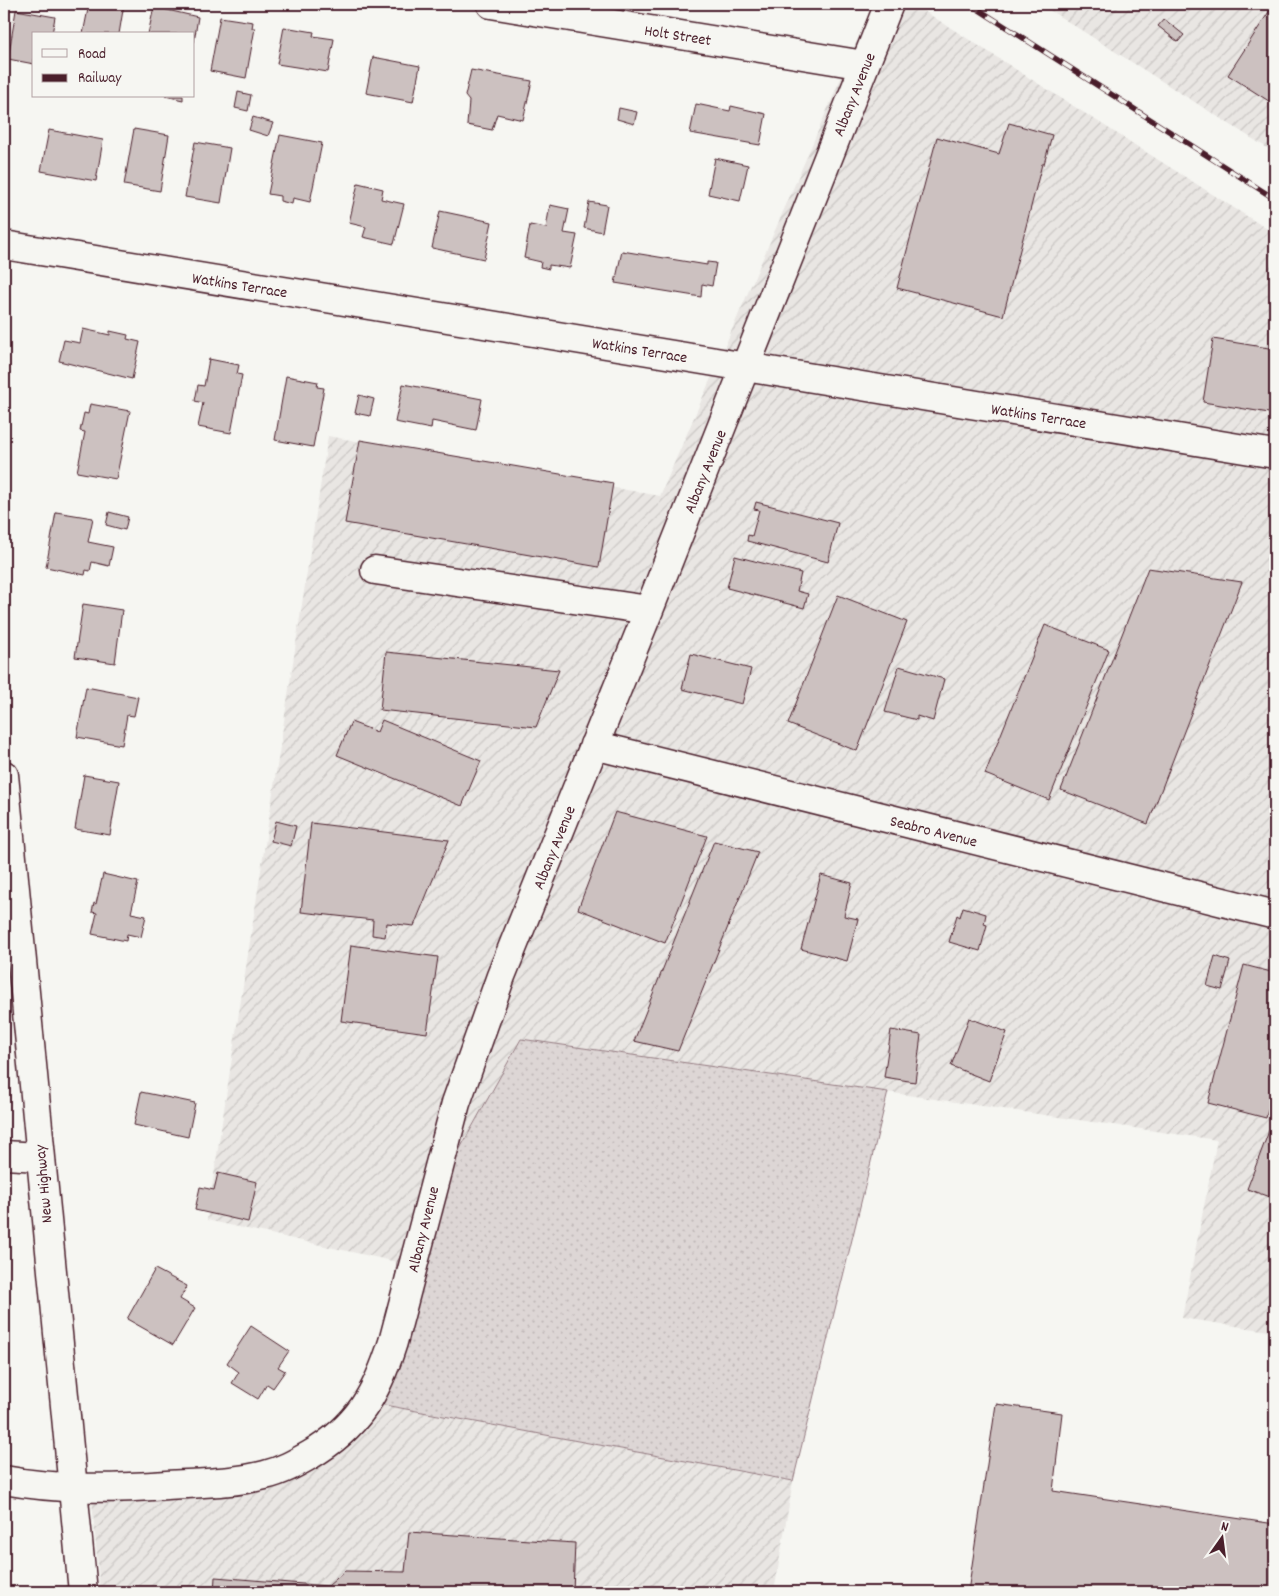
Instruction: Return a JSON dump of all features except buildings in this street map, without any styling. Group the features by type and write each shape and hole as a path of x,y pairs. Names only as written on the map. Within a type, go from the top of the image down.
{"street":[{"name":"Holt Street","path":"491,4 864,64"},
{"name":"Albany Avenue","path":"4,1480 74,1488 126,1488 266,1476 300,1462 330,1443 350,1426 360,1414 380,1380 394,1342 438,1163 477,1041 889,4"},
{"name":"Watkins Terrace","path":"4,245 1275,454"},
{"path":"375,570 649,610"},
{"name":"Seabro Avenue","path":"594,745 1275,915"},
{"name":"New Highway","path":"4,775 6,827 83,1592"},
{"path":"4,1155 40,1157"}],"shaded area":[{"path":"873,4 913,4 1275,234 1275,1332 1182,1318 1217,1140 521,1039 397,1262 207,1220 328,436 660,496"},
{"path":"1040,4 1275,4 1275,153"},
{"path":"521,1039 888,1092 793,1481 379,1404 397,1262"},
{"path":"379,1404 793,1481 774,1592 100,1592 92,1501 289,1482"}],"railway":[{"path":"970,4 1275,199"}]}
